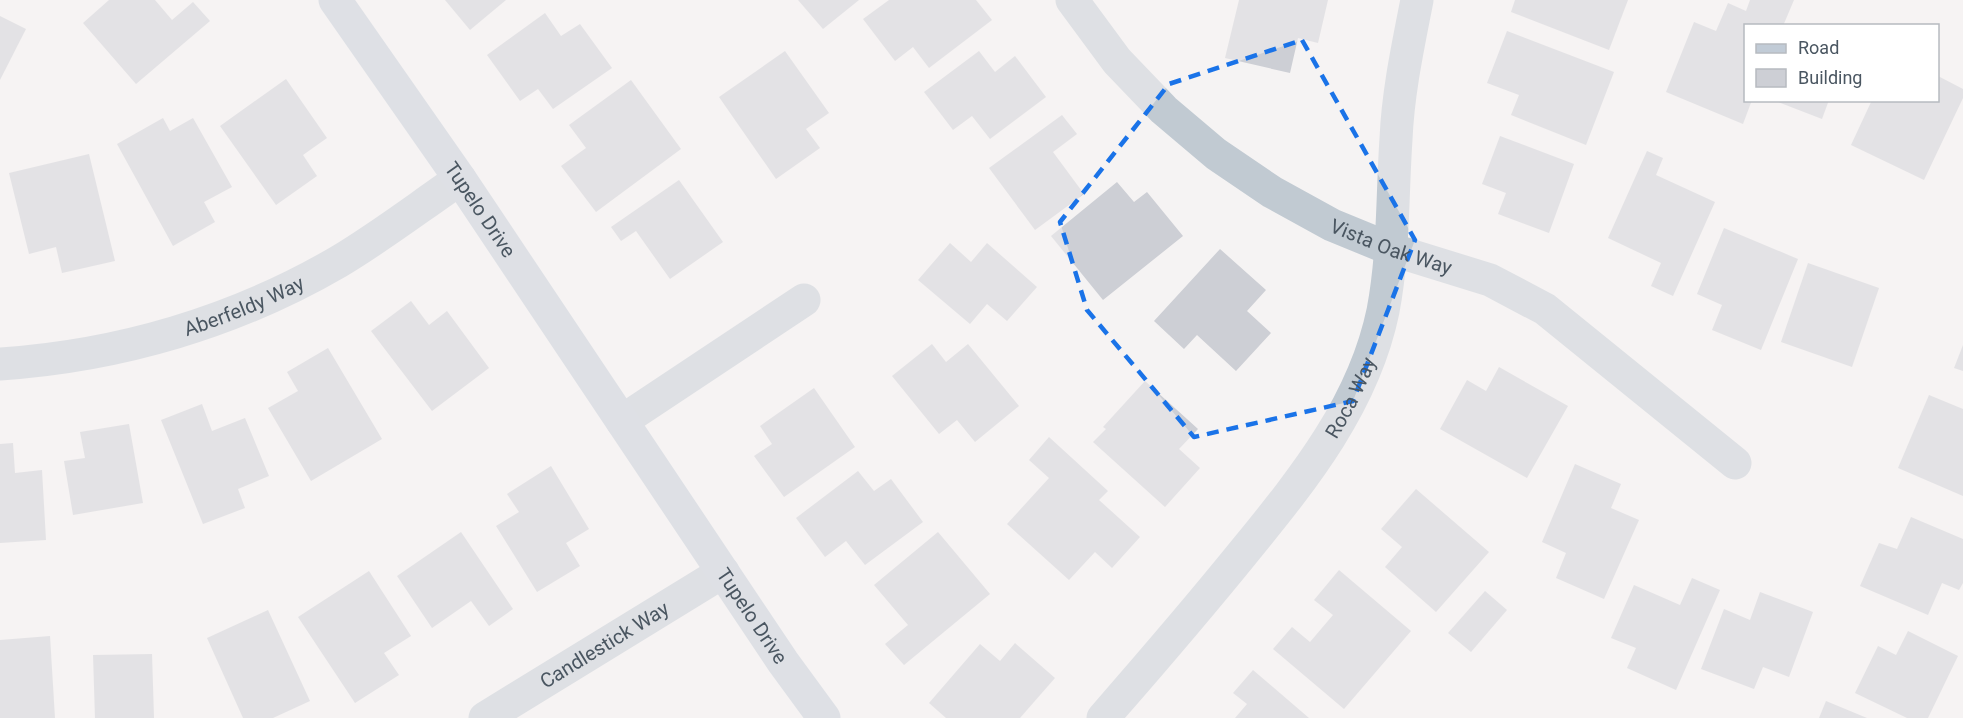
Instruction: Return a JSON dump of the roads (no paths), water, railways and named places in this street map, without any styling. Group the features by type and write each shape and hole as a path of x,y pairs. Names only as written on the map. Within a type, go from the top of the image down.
{"street":[{"name":"Tupelo Drive","path":"335,0 460,179 723,573 824,718"},
{"name":"Vista Oak Way","path":"1072,0 1117,61 1164,110 1216,154 1272,192 1322,220 1393,250 1490,280 1545,309 1735,463"},
{"name":"Roca Way","path":"1103,718 1298,486 1338,426 1364,371 1382,313 1393,250 1396,138 1402,76 1417,0"},
{"name":"Aberfeldy Way","path":"0,364 56,361 134,345 193,327 268,298 339,261 460,179"},
{"path":"622,422 804,300"},
{"name":"Candlestick Way","path":"485,718 723,573"}]}
